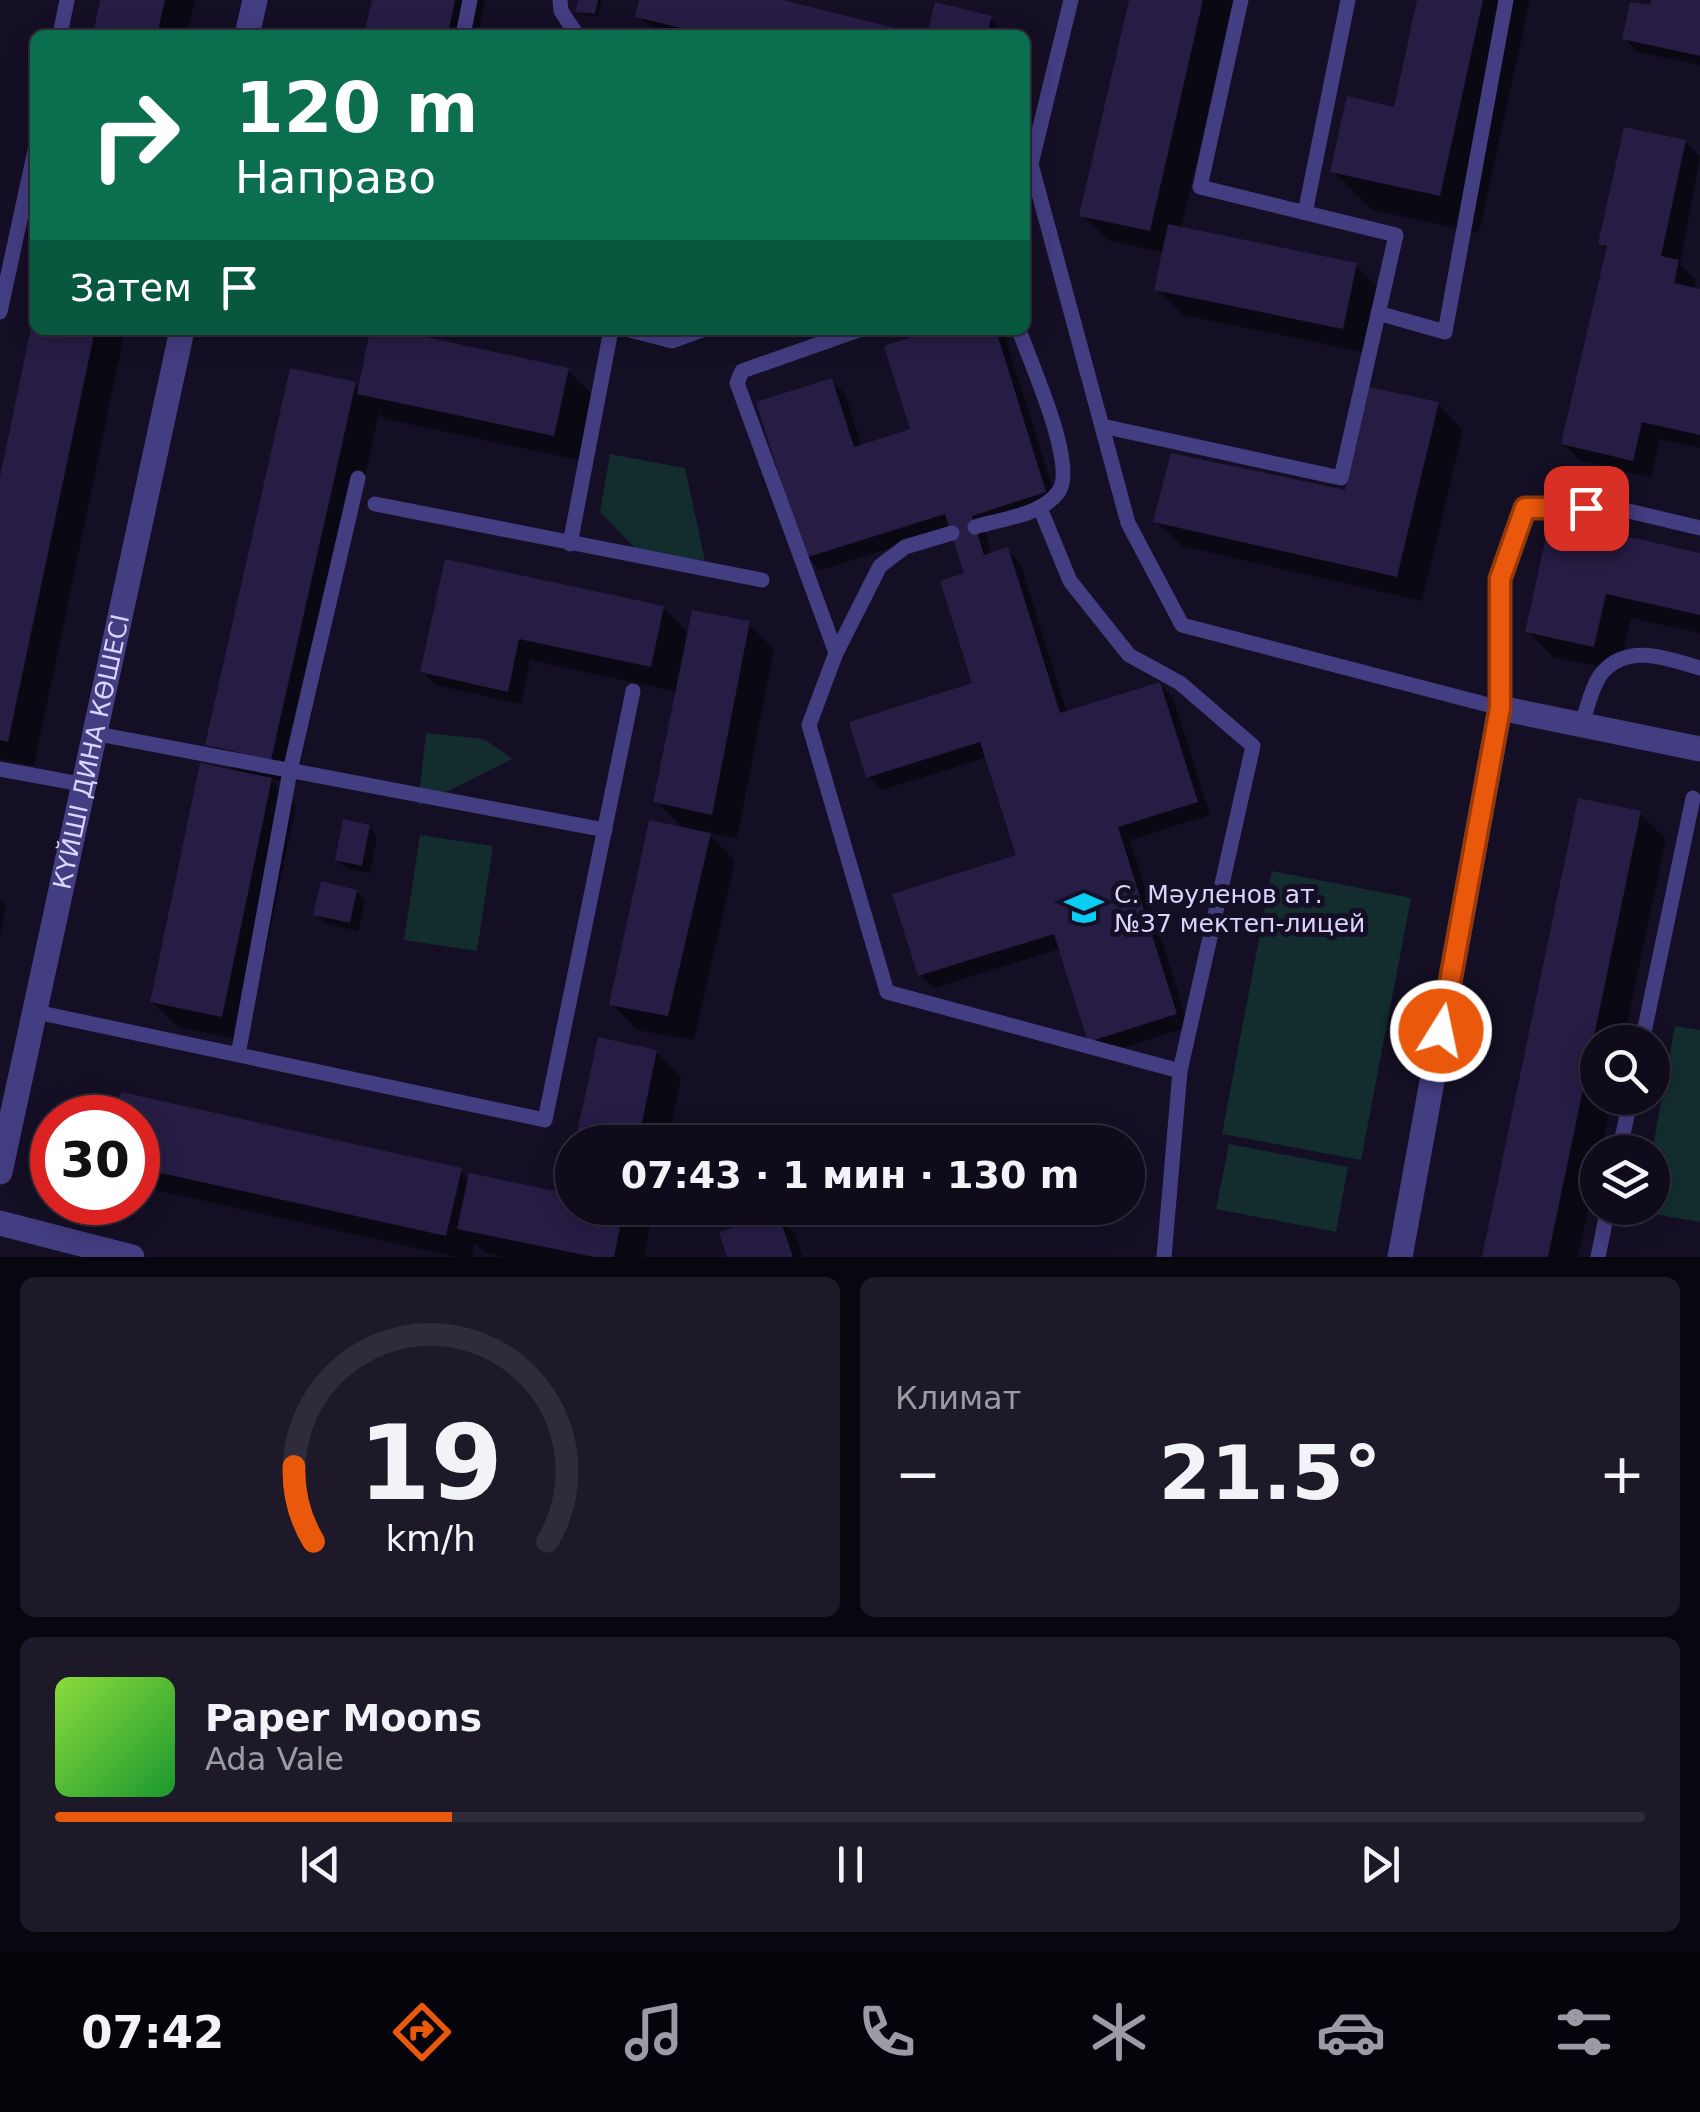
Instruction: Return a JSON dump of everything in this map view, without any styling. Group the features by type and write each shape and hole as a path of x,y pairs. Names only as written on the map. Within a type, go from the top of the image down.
{"street":[{"path":"248,30 255,0"},
{"name":"КҮЙШІ ДИНА КӨШЕСІ","path":"0,1172 98,734 181,335"},
{"path":"1400,1257 1500,708 1700,749"},
{"path":"0,1222 132,1257"}],"lane":[{"path":"464,30 470,0"},
{"path":"560,0 561,11 574,30"},
{"path":"1030,155 1071,0"},
{"path":"1102,426 1342,478 1396,235 1200,187 1240,0"},
{"path":"1305,212 1348,0"},
{"path":"1378,313 1445,332 1506,0"},
{"path":"60,30 63,1"},
{"path":"1030,170 1128,523 1182,625 1500,708 1500,579 1525,508 1616,508 1700,528"},
{"path":"0,312 30,173"},
{"path":"570,544 610,335"},
{"path":"649,335 672,341 688,335"},
{"path":"836,653 737,383 742,371 845,335"},
{"path":"975,527 1040,508 1060,490 1066,465 1021,335"},
{"path":"238,1055 290,771 358,478"},
{"path":"375,504 762,580"},
{"path":"1040,508 1070,581 1129,655 1180,682 1253,746 1180,1072 1164,1257"},
{"path":"952,533 905,547 880,566 836,653 810,726 887,992 1180,1072"},
{"path":"1580,725 1602,673 1621,661 1646,653 1700,668"},
{"path":"36,1012 545,1120 633,691"},
{"path":"98,734 605,830"},
{"path":"0,769 86,786"},
{"path":"1646,1025 1693,798"},
{"path":"1598,1257 1605,1225"}],"green space":[{"path":"610,454 685,468 705,561 636,549 600,512"},
{"path":"426,733 484,739 512,759 418,806"},
{"path":"420,835 493,846 477,951 404,940"},
{"path":"1272,871 1411,898 1361,1160 1222,1134"},
{"path":"1675,1026 1700,1030 1700,1222 1670,1217 1670,1135 1655,1135 1659,1115 1670,1115 1670,1053"},
{"path":"1229,1144 1348,1167 1336,1232 1216,1209"}],"building":[{"path":"100,0 165,0 158,30 94,30"},
{"path":"372,0 455,0 449,30 365,30"},
{"path":"578,0 598,0 595,14 575,12"},
{"path":"639,0 783,0 903,30 690,30 635,17"},
{"path":"1129,0 1203,0 1150,231 1079,216"},
{"path":"1417,0 1483,0 1440,196 1330,172 1347,96 1394,107"},
{"path":"1651,0 1700,0 1700,56 1622,39 1630,2 1650,5"},
{"path":"935,2 992,16 988,30 928,30"},
{"path":"1624,127 1686,140 1661,256 1679,260 1674,283 1700,289 1700,435 1642,422 1633,461 1561,444 1607,246 1598,244"},
{"path":"1168,224 1357,263 1343,329 1154,290"},
{"path":"30,332 94,335 8,742 0,740 0,477"},
{"path":"369,335 417,335 569,368 554,436 357,394"},
{"path":"918,335 998,335 1046,492 972,516 984,555 1008,547 1060,713 1160,682 1198,802 1118,827 1177,1014 1088,1042 1054,934 918,976 892,894 1016,855 980,742 866,778 849,722 972,683 940,581 964,573 945,514 805,558 756,402 832,378 854,447 910,429 884,346"},
{"path":"290,368 356,382 271,760 205,745"},
{"path":"1368,387 1439,402 1397,577 1153,522 1171,453 1345,490"},
{"path":"1550,519 1700,553 1700,615 1606,594 1594,647 1525,632"},
{"path":"445,559 664,606 651,667 519,639 508,692 420,672"},
{"path":"692,610 750,621 712,815 653,802"},
{"path":"200,763 272,778 222,1017 150,1002"},
{"path":"1578,798 1641,811 1596,1025 1580,1025 1580,1104 1548,1257 1482,1257"},
{"path":"343,819 370,825 362,866 335,860"},
{"path":"649,820 711,833 668,1016 609,1005"},
{"path":"321,881 357,890 350,923 313,915"},
{"path":"598,1037 657,1050 642,1125 579,1125"},
{"path":"160,1101 462,1168 446,1236 160,1173"},
{"path":"469,1173 555,1191 555,1225 621,1225 614,1257 594,1257 457,1229"},
{"path":"741,1225 782,1225 793,1257 727,1257 719,1232"}],"place":[{"name":"С. Мәуленов ат. №37 мектеп-лицей","path":"1084,908"}],"route":[{"path":"1441,1031 1500,708 1500,579 1525,508 1586,508"}]}
